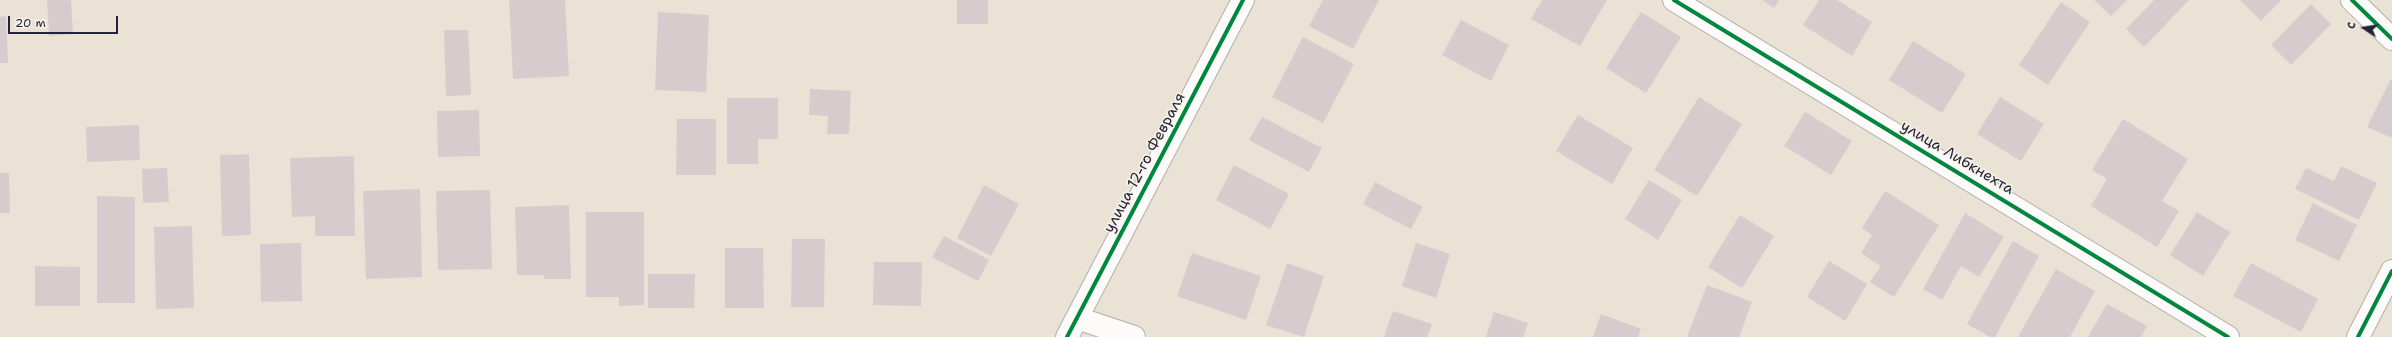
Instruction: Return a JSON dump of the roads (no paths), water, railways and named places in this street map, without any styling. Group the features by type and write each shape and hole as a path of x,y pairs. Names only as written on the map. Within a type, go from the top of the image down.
{"street":[{"name":"улица 12-го Февраля","path":"1067,337 1243,0"},
{"name":"улица Либкнехта","path":"1674,0 2228,337"},
{"path":"2352,0 2392,39"},
{"path":"2358,337 2392,271"},
{"path":"1077,318 1134,337"}]}
